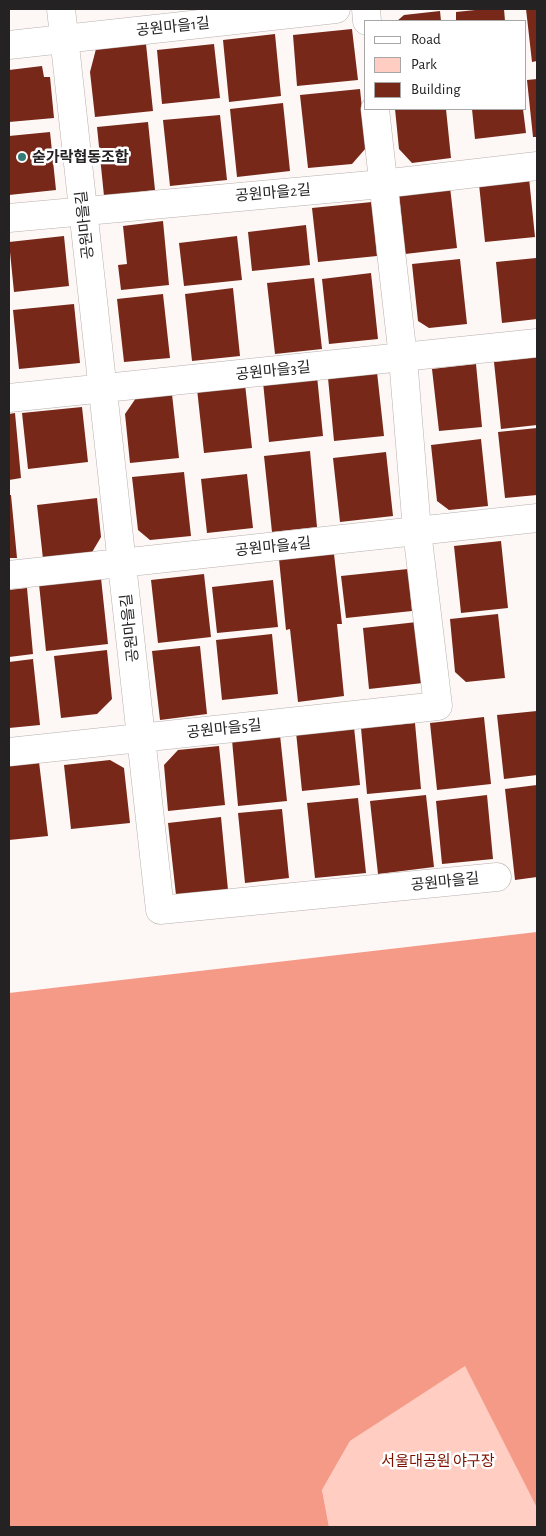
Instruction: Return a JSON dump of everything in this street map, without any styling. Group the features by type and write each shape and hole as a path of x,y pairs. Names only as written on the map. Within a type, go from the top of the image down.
{"street":[{"name":"공원마을길","path":"61,9 160,910 497,877"},
{"name":"공원마을1길","path":"9,45 336,9"},
{"path":"375,110 403,358 417,531"},
{"name":"공원마을2길","path":"9,218 382,184 537,166"},
{"name":"공원마을3길","path":"9,398 537,343"},
{"name":"공원마을4길","path":"9,575 537,518"},
{"name":"공원마을5길","path":"9,752 438,706 417,531"}],"green space":[{"name":"서울대공원 야구장","path":"465,1365 537,1508 537,1527 329,1527 322,1490 350,1441"}],"shaded area":[{"path":"537,932 537,1508 465,1366 350,1441 322,1490 329,1527 9,1527 9,993"}],"building":[{"path":"504,9 505,20 456,20 456,12"},
{"path":"526,9 537,9 537,61 532,62"},
{"path":"440,11 441,20 398,20 404,15"},
{"path":"352,29 358,80 297,86 293,35"},
{"path":"275,34 281,96 229,102 223,40"},
{"path":"146,44 153,111 95,117 90,72 96,49"},
{"path":"214,44 220,98 162,104 157,50"},
{"path":"42,66 44,77 50,77 54,118 9,122 9,70"},
{"path":"537,79 537,137 533,137 527,80"},
{"path":"360,89 366,148 352,164 308,168 300,95"},
{"path":"283,103 290,171 237,177 230,109"},
{"path":"395,110 446,110 451,158 412,163 399,149"},
{"path":"472,110 523,110 526,133 475,139"},
{"path":"220,115 227,180 170,186 163,120"},
{"path":"148,122 155,190 104,196 97,127"},
{"path":"50,132 56,190 9,195 9,136"},
{"path":"529,178 535,237 485,242 479,184"},
{"path":"450,187 457,248 405,254 399,193"},
{"path":"372,202 377,256 318,262 312,208"},
{"path":"163,221 169,285 121,290 118,265 127,264 123,226"},
{"path":"306,225 310,265 252,271 248,232"},
{"path":"64,236 69,286 14,292 9,242"},
{"path":"237,236 242,280 184,286 179,243"},
{"path":"536,258 537,319 502,323 496,262"},
{"path":"460,259 467,324 429,328 418,321 412,264"},
{"path":"371,273 378,339 329,344 322,279"},
{"path":"314,278 322,349 275,354 267,283"},
{"path":"233,288 240,356 192,361 185,294"},
{"path":"163,294 170,358 124,362 117,299"},
{"path":"74,304 80,363 19,369 13,310"},
{"path":"537,357 537,425 501,429 494,362"},
{"path":"476,364 482,427 439,431 432,369"},
{"path":"377,372 384,436 334,441 328,378"},
{"path":"317,376 323,436 269,442 263,382"},
{"path":"245,384 252,448 204,453 197,389"},
{"path":"172,394 179,458 130,463 125,414 136,398"},
{"path":"82,407 88,462 28,469 22,413"},
{"path":"15,413 21,478 9,480 9,414"},
{"path":"537,428 537,495 505,498 498,432"},
{"path":"481,439 488,506 449,510 437,501 431,445"},
{"path":"310,451 317,527 272,532 264,456"},
{"path":"386,452 393,516 340,522 333,458"},
{"path":"184,472 191,536 150,540 138,530 132,477"},
{"path":"247,474 253,528 207,533 201,479"},
{"path":"9,495 11,495 17,558 9,558"},
{"path":"97,498 101,537 91,554 43,559 37,505"},
{"path":"501,541 508,608 461,613 454,546"},
{"path":"334,554 342,624 337,624 344,696 298,702 290,629 286,630 279,559"},
{"path":"408,569 412,611 346,618 341,576"},
{"path":"204,574 211,637 158,643 151,580"},
{"path":"101,578 108,644 46,651 39,584"},
{"path":"273,580 278,627 217,633 212,587"},
{"path":"27,588 33,654 9,657 9,590"},
{"path":"498,614 505,678 466,682 455,672 450,619"},
{"path":"417,622 423,683 369,689 363,628"},
{"path":"272,634 278,694 222,700 216,640"},
{"path":"200,646 207,714 160,720 152,651"},
{"path":"107,650 112,699 97,714 61,718 54,656"},
{"path":"33,659 40,725 9,728 9,662"},
{"path":"537,711 537,775 504,779 497,715"},
{"path":"484,717 491,784 437,790 430,723"},
{"path":"415,723 421,789 367,794 361,728"},
{"path":"354,727 360,785 302,791 296,732"},
{"path":"280,735 287,801 238,806 232,740"},
{"path":"219,746 225,805 168,811 164,765 178,750"},
{"path":"110,760 124,768 130,823 71,829 64,765"},
{"path":"39,762 48,836 9,840 9,766"},
{"path":"537,785 537,877 515,880 505,789"},
{"path":"426,795 434,867 378,874 370,801"},
{"path":"487,795 493,859 442,864 436,801"},
{"path":"358,798 366,873 315,878 307,803"},
{"path":"282,809 289,878 245,883 238,813"},
{"path":"221,817 228,890 176,895 168,823"}],"place":[{"name":"숟가락협동조합","path":"22,157"}]}
